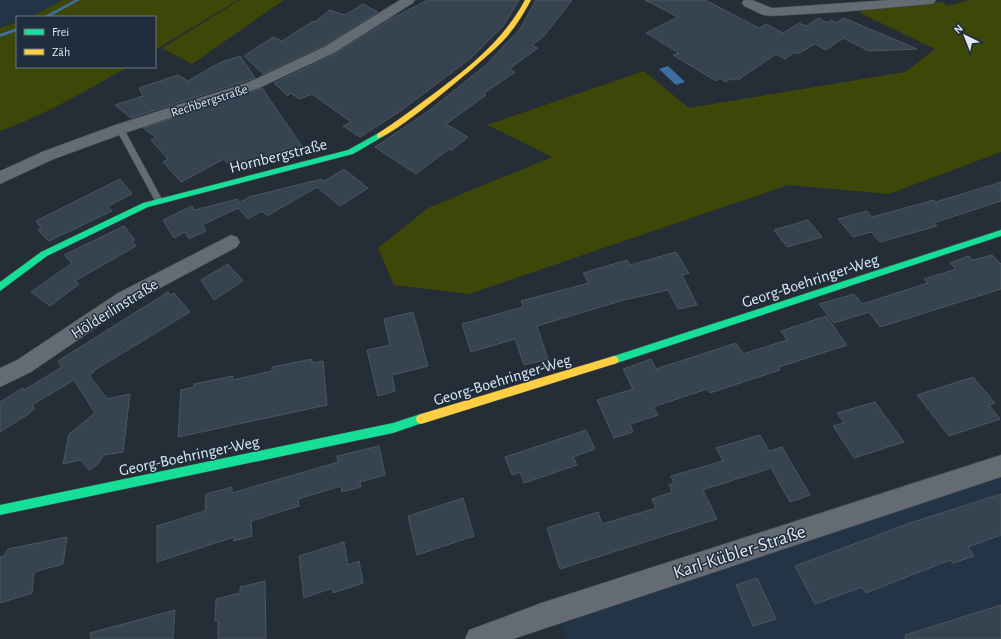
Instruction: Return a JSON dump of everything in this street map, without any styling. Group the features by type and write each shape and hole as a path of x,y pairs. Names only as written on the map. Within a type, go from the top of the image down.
{"street":[{"name":"Rechbergstraße","path":"0,178 49,155 120,129 254,85 329,50 409,0"},
{"name":"Hornbergstraße","path":"0,287 44,254 146,205 350,152 380,136 428,101 483,57 508,32 525,8 528,0"},
{"path":"748,3 767,12 772,12 841,8 930,0"},
{"name":"Georg-Boehringer-Weg","path":"0,510 393,428 561,377 1001,233"},
{"name":"Hölderlinstraße","path":"0,378 24,366 125,298 231,242"},
{"name":"Karl-Kübler-Straße","path":"478,639 548,613 1001,466"}],"lane":[{"path":"120,129 159,201"}],"shaded area":[{"path":"0,0 63,0 32,16 16,16 16,21 0,27"},
{"path":"1001,475 1001,639 566,639 559,624"}],"green space":[{"path":"63,0 238,0 156,49 156,16 32,16"},
{"path":"240,0 284,0 192,64 162,48"},
{"path":"969,0 1001,0 1001,152 889,194 788,185 469,294 394,285 378,248 428,208 552,157 487,125 644,71 689,108 905,72 935,49 860,13 863,9 942,2 947,6"},
{"path":"16,22 16,68 125,68 81,94 33,118 0,131 0,28"}],"water":[{"path":"668,66 685,82 676,85 659,69"}],"building":[{"path":"428,0 519,0 504,25 472,57 402,110 360,137 343,126 351,122 312,94 300,99 290,93 288,96 274,83 335,54 392,18"},
{"path":"536,0 572,0 544,36 532,45 538,48 509,69 515,72 483,94 486,95 446,124 468,137 452,150 449,149 416,174 375,147 426,113 486,65 520,29"},
{"path":"645,0 705,0 759,28 766,24 783,33 799,23 806,26 819,18 827,23 831,20 836,23 844,18 917,49 869,51 843,38 826,50 815,44 798,54 795,52 785,59 776,54 738,80 736,78 733,80 730,79 726,82 719,78 716,81 673,55 679,53 646,33 678,17"},
{"path":"363,4 378,12 323,46 263,74 244,56 273,37 282,41 313,21 315,22 330,10 345,15"},
{"path":"240,56 255,78 131,118 115,105 143,96 139,88 178,75 188,81 219,63"},
{"path":"262,88 303,148 248,169 237,158 227,163 224,159 181,182 163,162 168,159 151,140 156,138 143,128"},
{"path":"344,169 368,188 340,206 317,187 267,216 262,211 248,219 238,208 202,225 206,231 189,239 185,232 174,238 163,220 192,206 194,210 238,199 239,203 249,197 322,179 323,182"},
{"path":"120,179 132,194 108,206 112,211 49,241 38,230 41,228 36,221"},
{"path":"1001,182 1001,201 933,223 937,226 880,242 871,232 853,237 838,219 867,211 872,217 934,200 936,202"},
{"path":"808,220 822,237 787,247 774,230"},
{"path":"124,226 135,240 132,241 136,246 75,281 79,284 50,306 31,292 72,263 64,255"},
{"path":"676,252 689,273 682,275 697,305 678,309 668,290 624,300 537,326 548,359 524,365 515,339 471,352 462,324 523,307 521,301 589,283 583,273 627,260 630,265"},
{"path":"992,255 1001,264 1001,289 880,327 869,312 834,323 819,304 854,294 862,304 928,283 924,279 956,269 950,263 969,256 973,260"},
{"path":"228,264 243,281 214,300 201,280"},
{"path":"168,292 171,295 174,293 190,312 93,371 94,372 89,375 107,399 130,394 123,452 104,455 97,465 89,470 80,460 63,464 69,434 95,413 74,380 32,405 35,409 0,432 0,402 23,388 24,390 62,367 58,361"},
{"path":"413,312 428,366 392,375 395,391 378,396 367,350 390,345 384,319"},
{"path":"826,316 847,345 779,367 780,370 710,393 707,389 653,407 658,415 630,424 633,432 614,438 597,400 633,389 623,369 651,359 656,369 736,343 743,354 787,340 781,331"},
{"path":"312,359 312,363 323,361 327,405 178,437 181,390 194,387 194,384 233,376 233,380 272,371 272,367"},
{"path":"973,377 995,403 989,405 1000,419 949,436 917,395"},
{"path":"875,402 904,442 854,458 833,426 844,423 837,413"},
{"path":"586,430 595,449 573,457 577,465 524,483 520,472 512,475 505,457"},
{"path":"760,435 769,451 782,447 810,495 790,502 771,468 703,490 717,519 560,569 547,528 598,512 602,524 656,508 652,499 672,492 669,485 674,483 671,476 723,461 716,448"},
{"path":"379,446 385,475 360,482 361,487 342,492 341,486 298,499 299,506 251,521 252,536 234,541 234,537 157,562 157,526 205,511 206,494 232,487 232,493 338,462 337,456"},
{"path":"1001,494 1001,535 968,547 974,556 953,563 950,560 866,593 862,587 815,604 795,566 910,523"},
{"path":"463,498 474,536 417,555 408,516"},
{"path":"67,537 63,564 34,572 32,593 0,603 0,557 4,556 8,549"},
{"path":"344,542 348,565 359,561 363,583 333,593 332,588 304,598 299,556"},
{"path":"757,578 776,619 753,626 736,585"},
{"path":"265,581 266,639 218,639 218,621 215,621 216,599 240,593 240,587"},
{"path":"1001,605 1001,639 906,639 905,635"},
{"path":"175,610 173,639 91,639 90,633"}],"waterway":[{"path":"47,16 78,0"},
{"path":"0,36 16,29"}],"traffic: fast":[{"path":"0,287 44,254 146,205 350,152 380,136"},
{"path":"614,360 1001,233"},
{"path":"0,510 393,428 421,419"}],"traffic: slow":[{"path":"380,136 440,92 490,51 511,28 528,0"},
{"path":"421,419 614,360"}]}
